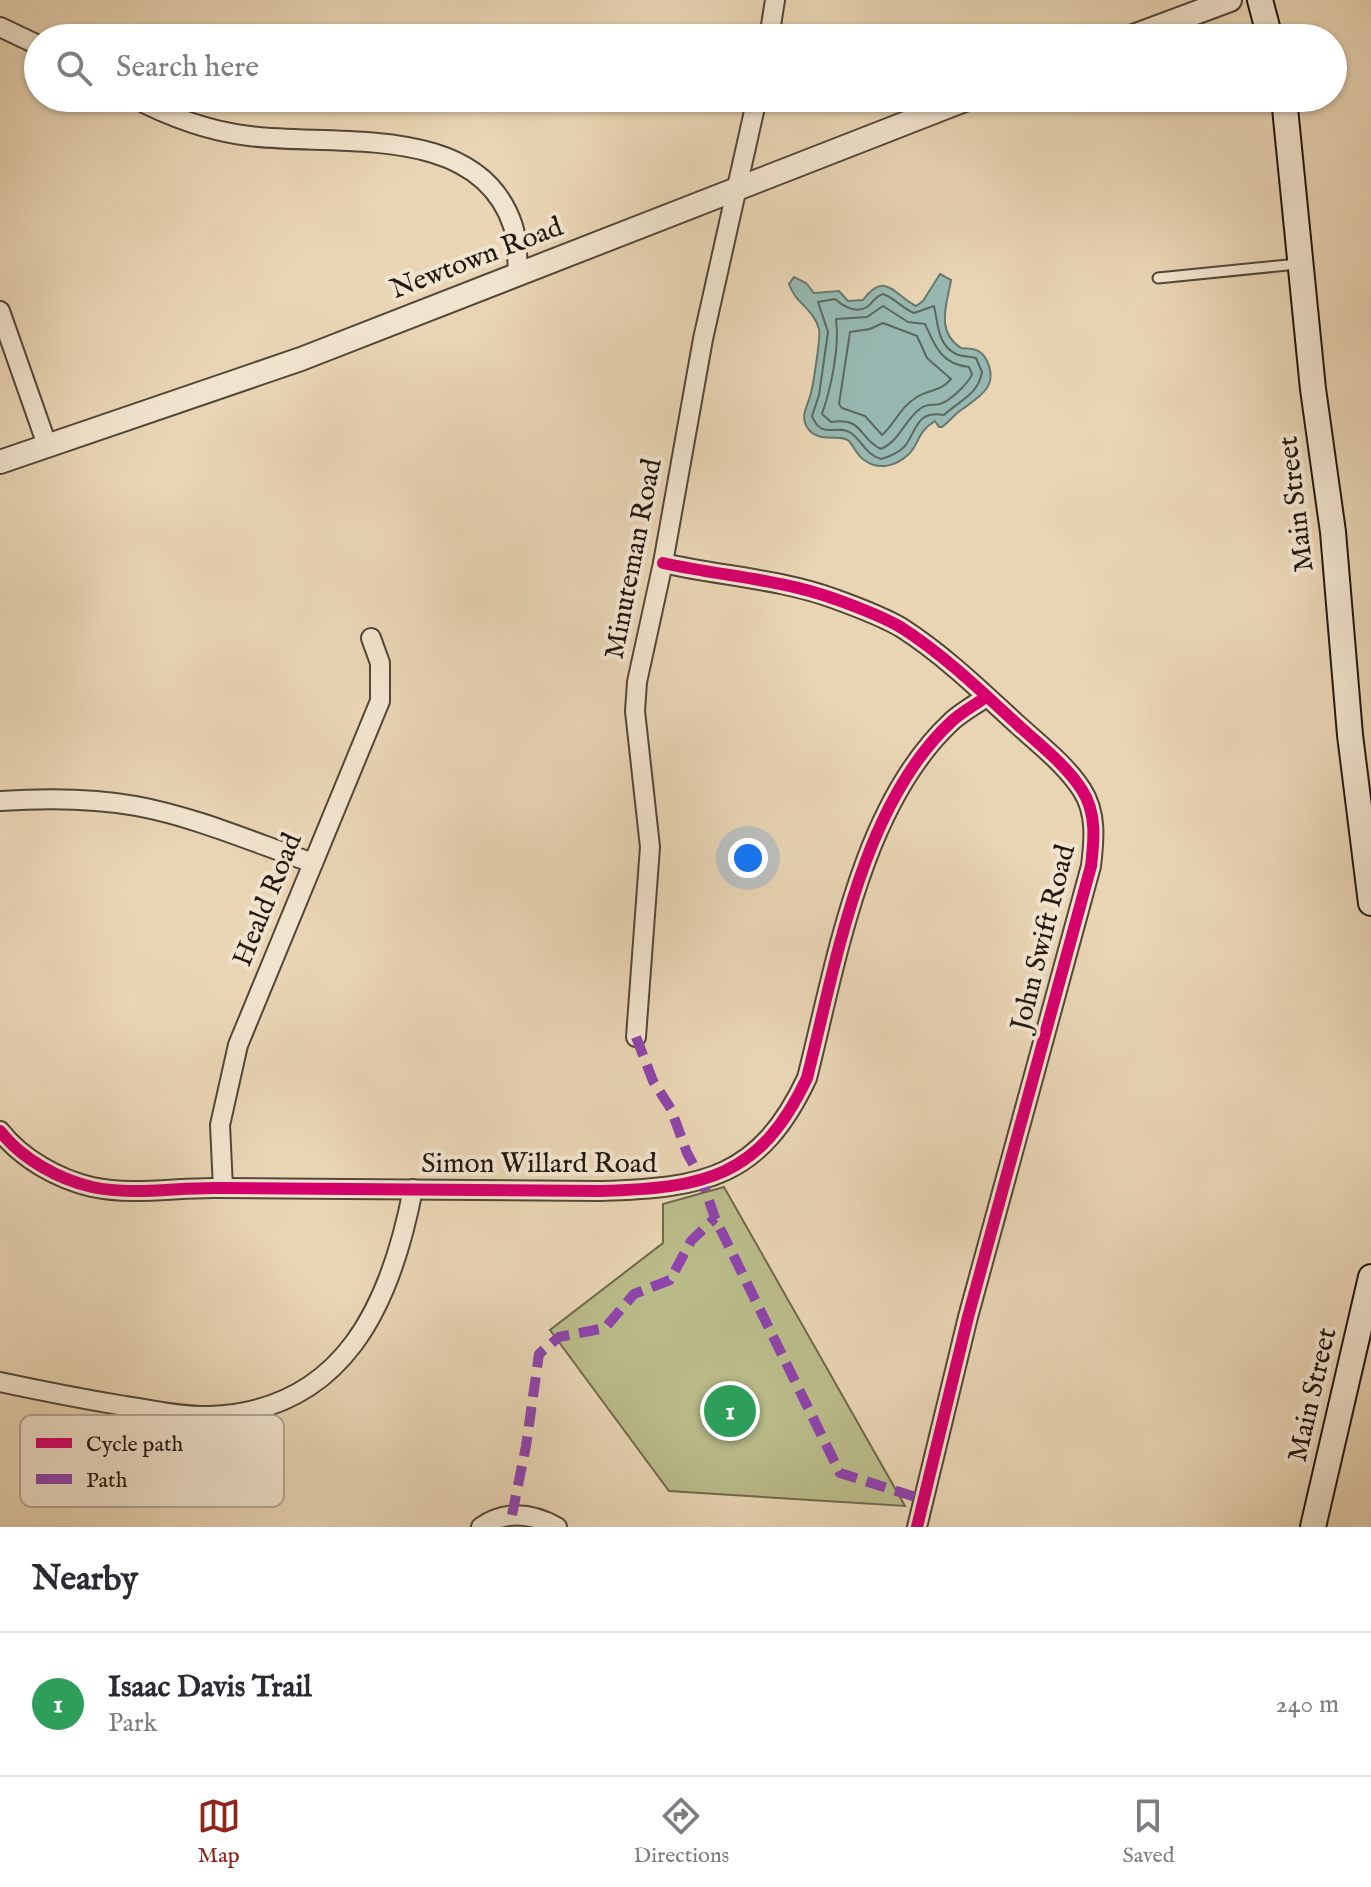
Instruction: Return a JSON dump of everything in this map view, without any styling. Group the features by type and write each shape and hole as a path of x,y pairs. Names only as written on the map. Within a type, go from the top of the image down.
{"main road":[{"path":"1260,0 1266,24"},
{"name":"Main Street","path":"1285,112 1313,389 1333,532 1350,735 1364,796 1371,903"},
{"name":"Main Street","path":"1313,1527 1371,1277"}],"street":[{"path":"771,24 775,0"},
{"path":"1166,24 1230,0"},
{"path":"0,27 24,38"},
{"path":"163,112 182,121 247,136 353,141 420,149 458,161 478,173 498,194 514,228 518,275"},
{"name":"Minuteman Road","path":"636,1037 650,847 635,711 637,682 663,563 703,339 754,112"},
{"name":"Newtown Road","path":"0,462 301,359 935,112"},
{"path":"0,311 47,445"},
{"name":"John Swift Road","path":"663,563 786,585 834,598 900,627 954,667 1059,763 1083,791 1091,812 1095,836 1091,866 968,1317 917,1527"},
{"name":"Heald Road","path":"223,1188 220,1125 238,1045 380,701 380,663 371,638"},
{"name":"Simon Willard Road","path":"0,1131 32,1161 62,1177 120,1191 223,1188 650,1190 702,1180 745,1161 770,1139 784,1121 807,1078 860,877 896,794 920,758 952,721 986,697"},
{"path":"0,801 76,800 135,806 172,815 313,863"},
{"path":"214,1415 260,1408 309,1386 332,1368 370,1322 397,1257 413,1189"},
{"path":"0,1386 194,1415"},
{"path":"481,1527 502,1516 521,1515 542,1519 557,1527"}],"lane":[{"path":"1158,278 1300,264"}],"green space":[{"path":"724,1187 905,1506 669,1491 550,1330 663,1243 663,1204"}],"water":[{"path":"940,274 951,280 945,317 948,334 961,348 976,350 985,357 991,378 985,390 942,427 935,421 929,425 909,454 887,466 864,460 845,439 825,438 809,430 804,417 815,373 819,329 813,316 792,291 789,284 794,277 806,283 814,293 839,291 848,301 863,300 877,287 884,286 916,306 923,301"}],"marked path":[{"path":"636,1037 653,1081 671,1109 687,1153 702,1180 715,1218 840,1473 922,1499"},
{"path":"512,1515 539,1354 559,1337 605,1328 634,1294 670,1280 691,1241 715,1218"}],"cycle path":[{"path":"663,563 814,592 902,628 962,674 1052,756 1076,781 1090,808 1093,837 1091,866 968,1317 917,1527"},
{"path":"0,1131 30,1159 66,1179 92,1187 124,1191 219,1188 601,1191 670,1186 725,1171 748,1157 769,1137 789,1111 807,1078 856,888 895,796 921,756 952,721 986,697"}],"place":[{"name":"Isaac Davis Trail","path":"730,1411"}]}
